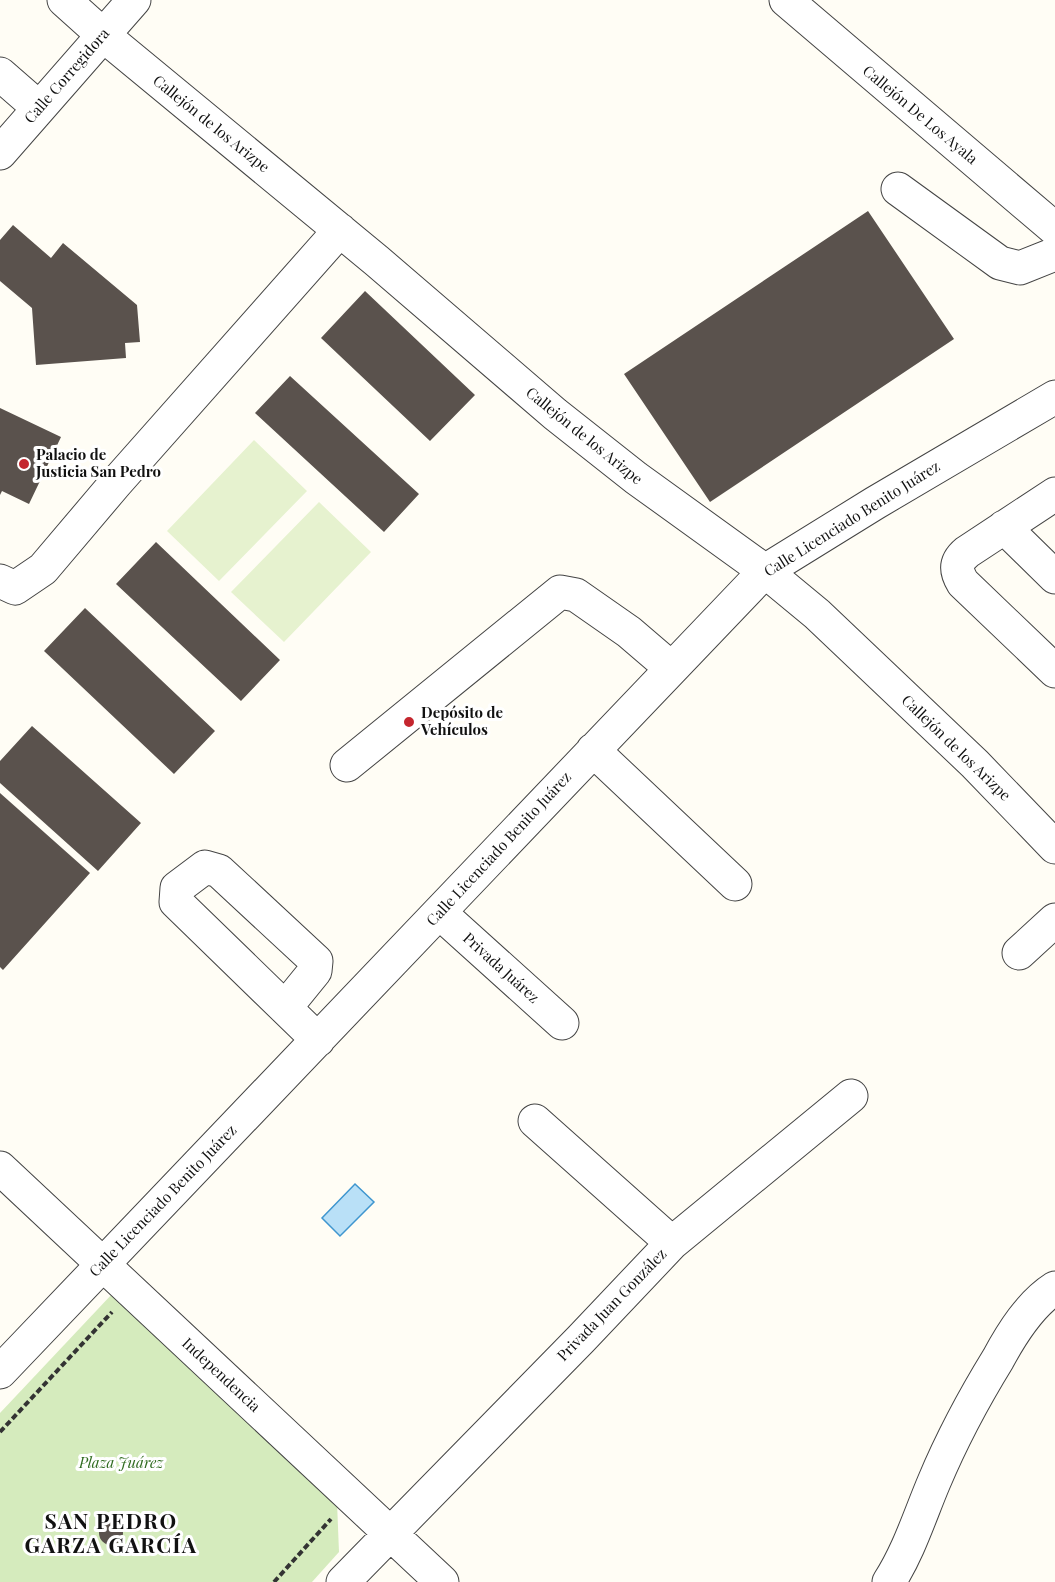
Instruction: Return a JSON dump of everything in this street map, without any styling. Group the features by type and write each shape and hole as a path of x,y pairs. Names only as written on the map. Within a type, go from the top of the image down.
{"street":[{"name":"Callejón de los Arizpe","path":"64,0 103,35 340,230 555,414 636,478 765,571 817,614 975,764 1055,847"},
{"name":"Calle Corregidora","path":"0,153 134,0"},
{"name":"Callejón De Los Ayala","path":"786,0 1055,229"},
{"path":"0,74 39,108"},
{"path":"898,189 1000,263 1020,268 1055,254"},
{"path":"0,581 15,588 43,568 340,230"},
{"name":"Calle Licenciado Benito Juárez","path":"0,1372 765,571 1055,397"},
{"path":"1055,494 960,558 956,566 957,574 963,583 1055,671"},
{"path":"1004,527 1055,577"},
{"path":"347,765 560,592 576,595 629,632 671,668"},
{"path":"593,750 735,884"},
{"name":"Privada Juárez","path":"440,913 562,1023"},
{"path":"1019,953 1055,920"},
{"path":"285,1008 318,1040"},
{"name":"Privada Juan González","path":"343,1582 389,1532 581,1339 672,1243 851,1096"},
{"path":"535,1121 672,1243"},
{"name":"Independencia","path":"0,1168 442,1582"},
{"path":"889,1582 913,1534 957,1433 992,1368 1013,1332 1045,1294 1055,1288"}],"path":[{"path":"0,1432 111,1312 120,1320"},
{"path":"274,1582 331,1519 323,1511"}],"green space":[{"path":"254,440 307,491 219,581 167,531"},
{"path":"319,502 371,552 284,642 231,592"},
{"name":"Plaza Juárez","path":"113,1293 337,1502 339,1552 312,1582 0,1582 0,1413"}],"water":[{"path":"355,1184 374,1202 340,1236 322,1218"}],"building":[{"path":"868,211 954,339 710,502 624,374"},
{"path":"13,225 51,258 63,243 137,305 140,342 125,343 126,358 36,365 32,308 0,281 0,240"},
{"path":"365,291 475,395 430,441 321,338"},
{"path":"290,376 419,494 384,532 255,413"},
{"name":"Palacio de Justicia San Pedro","path":"0,408 61,437 29,504 2,491 0,495"},
{"path":"156,542 280,660 241,701 116,584"},
{"path":"85,608 215,731 174,774 44,651"},
{"path":"32,726 141,823 98,871 0,783 0,761"},
{"path":"0,793 90,873 3,970 0,967"},
{"path":"111,1521 120,1524 123,1533 120,1542 111,1545 102,1542 99,1533 102,1524"}],"place":[{"name":"Palacio de Justicia San Pedro","path":"24,464"},
{"name":"Depósito de Vehículos","path":"409,722"}],"district":[{"name":"SAN PEDRO GARZA GARCÍA","path":"111,1534"}]}
